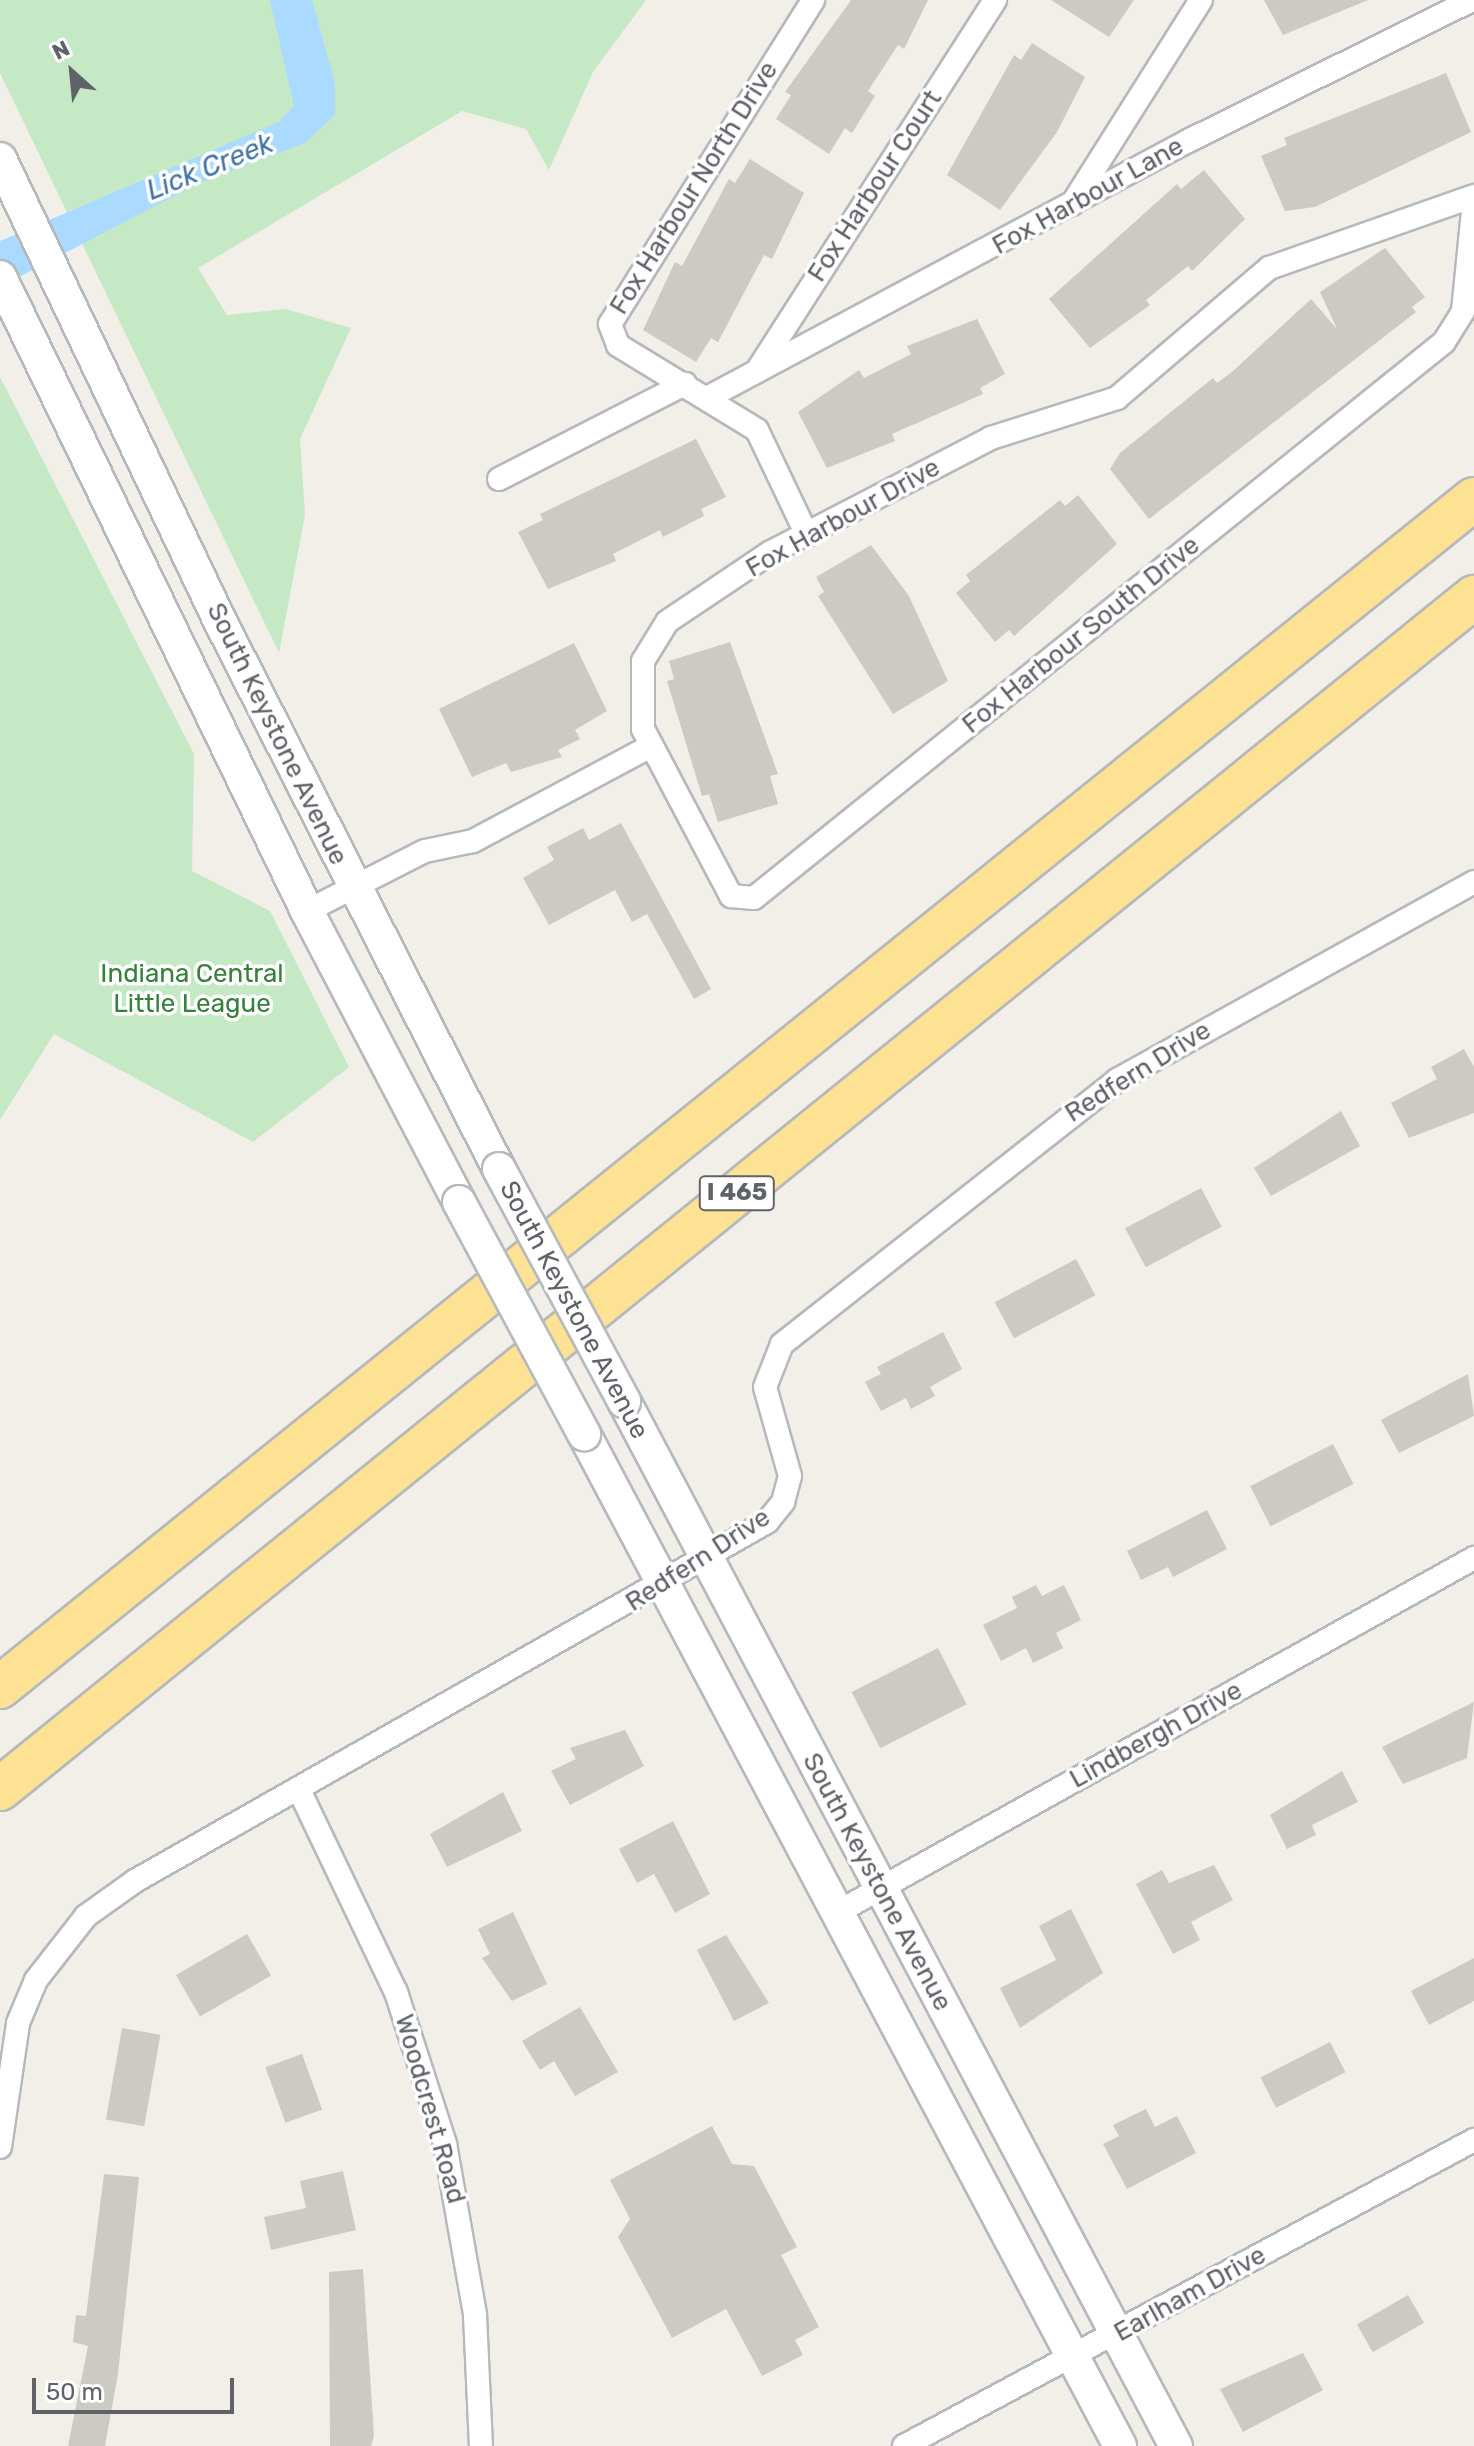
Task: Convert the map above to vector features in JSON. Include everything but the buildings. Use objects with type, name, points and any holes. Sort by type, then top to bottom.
[{"type":"highway","name":"I 465","points":[[0,1687],[1474,499]]},
{"type":"highway","name":"I 465","points":[[0,1789],[1474,597]]},
{"type":"main road","name":"South Keystone Avenue","points":[[0,159],[353,888],[705,1561],[1176,2446]]},
{"type":"main road","name":"South Keystone Avenue","points":[[0,277],[307,911],[1120,2446]]},
{"type":"street","name":"Fox Harbour North Drive","points":[[807,535],[764,438],[707,398],[618,345],[613,314],[813,0]]},
{"type":"street","name":"Fox Harbour Court","points":[[756,372],[995,0]]},
{"type":"street","points":[[1072,205],[1201,0]]},
{"type":"street","name":"Fox Harbour Lane","points":[[707,398],[1072,205],[1472,0]]},
{"type":"street","name":"Fox Harbour Drive","points":[[649,747],[640,676],[652,639],[807,535],[991,438],[1117,398],[1269,268],[1474,198]]},
{"type":"street","name":"Fox Harbour South Drive","points":[[649,747],[727,891],[743,902],[754,898],[1448,338],[1464,306],[1474,198]]},
{"type":"street","points":[[499,479],[685,384]]},
{"type":"street","points":[[307,911],[425,851],[473,841],[649,747]]},
{"type":"street","name":"Redfern Drive","points":[[0,2147],[18,2023],[66,1938],[135,1881],[300,1792],[663,1586],[767,1522],[783,1502],[787,1457],[765,1387],[782,1344],[1117,1080],[1474,882]]},
{"type":"street","name":"Lindbergh Drive","points":[[838,1912],[1474,1558]]},
{"type":"street","name":"Woodcrest Road","points":[[300,1792],[396,1992],[445,2144],[473,2303],[481,2446]]},
{"type":"street","name":"Earlham Drive","points":[[904,2446],[1073,2358],[1474,2140]]},
{"type":"green space","points":[[0,0],[646,0],[593,72],[549,170],[526,129],[462,111],[198,268],[227,315],[286,309],[351,328],[300,439],[305,515],[279,653],[0,73]]},
{"type":"green space","name":"Indiana Central Little League","points":[[0,377],[194,754],[192,871],[270,911],[349,1067],[253,1142],[54,1034],[0,1120]]},
{"type":"water","name":"Lick Creek","points":[[270,0],[312,0],[335,83],[335,115],[305,143],[199,183],[0,287],[0,241],[279,122],[294,106]]}]
